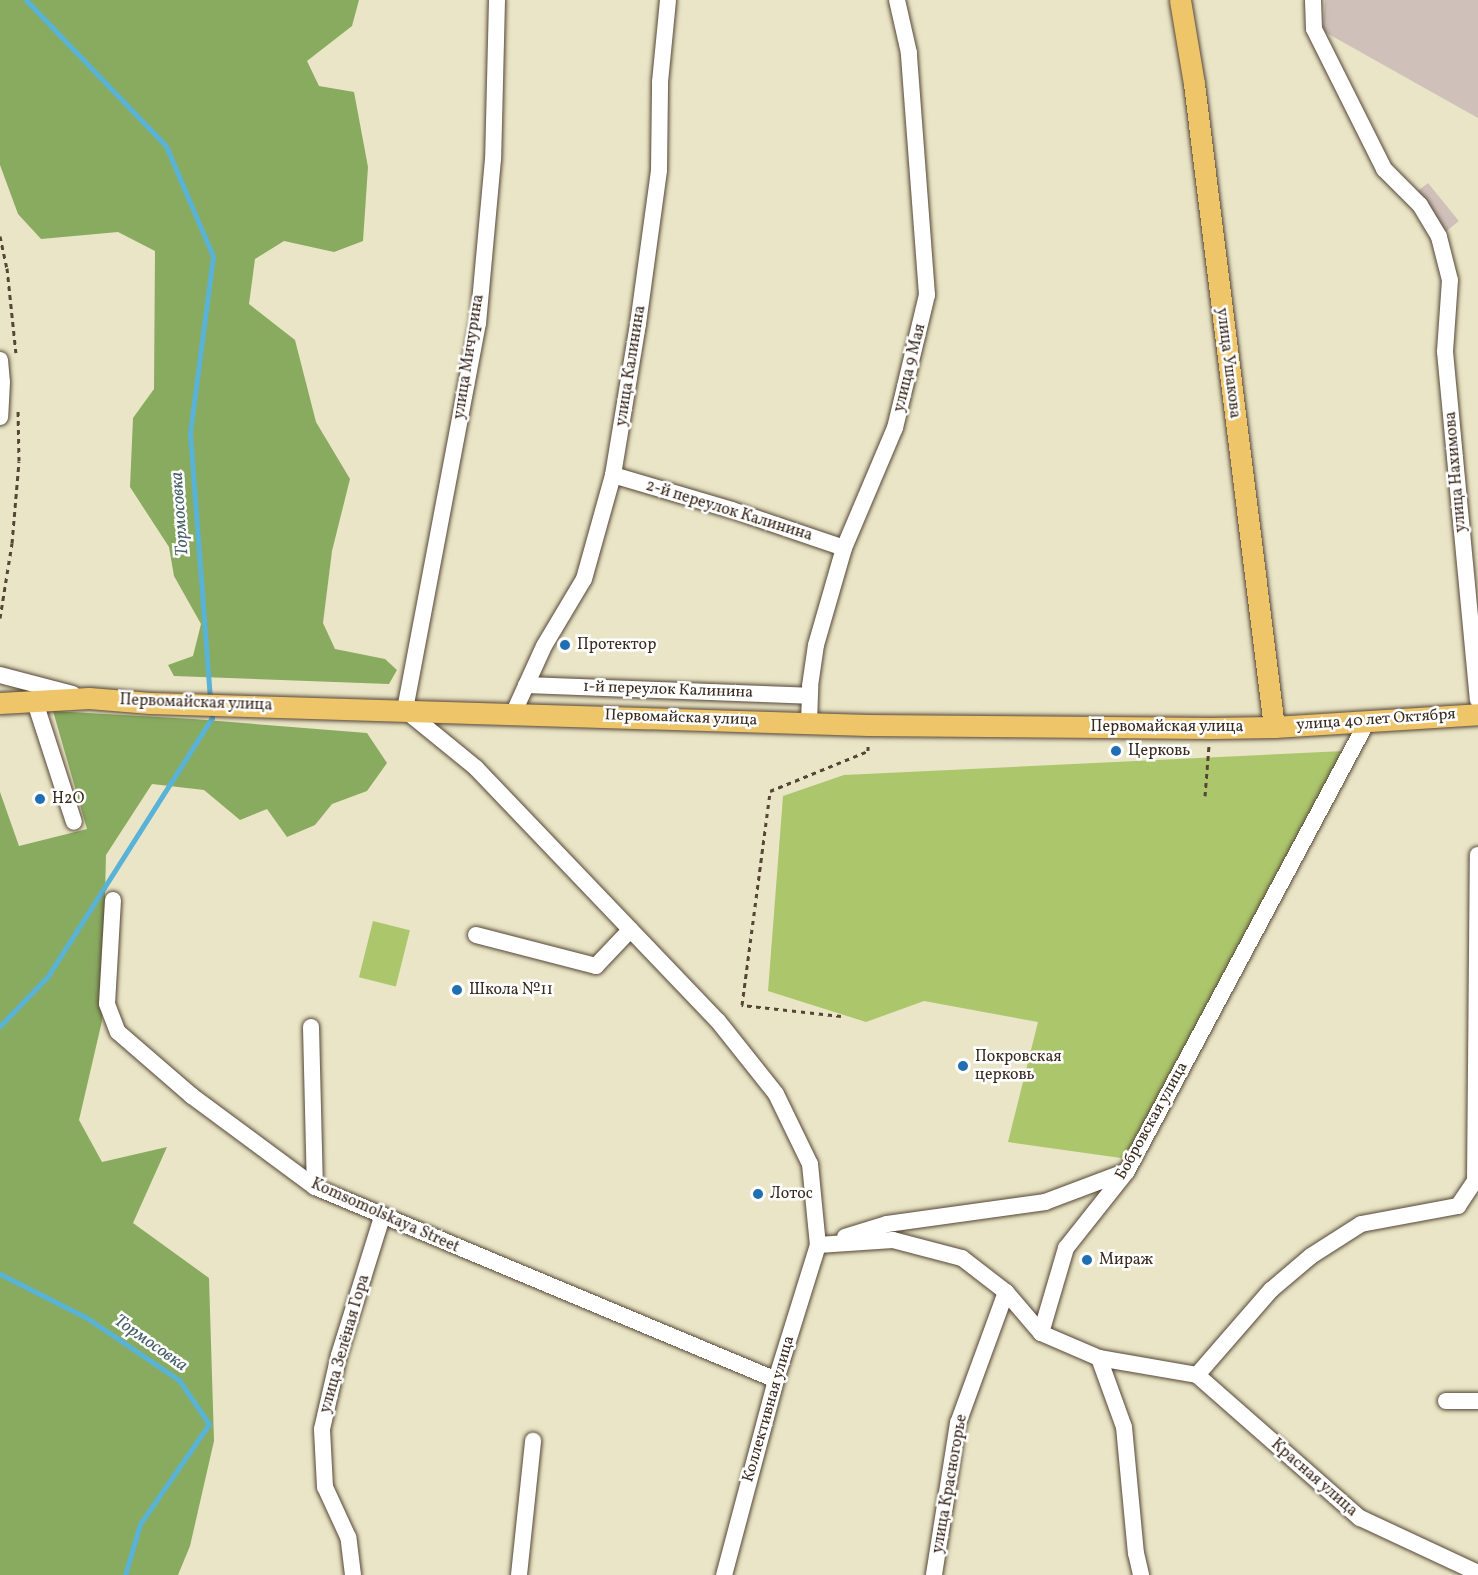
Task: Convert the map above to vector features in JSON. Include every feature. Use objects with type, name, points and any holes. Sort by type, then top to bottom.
[{"type":"main road","name":"улица Ушакова","points":[[1180,0],[1194,84],[1274,727]]},
{"type":"main road","name":"Первомайская улица","points":[[0,703],[34,699],[89,698],[150,703],[514,712],[868,725],[1274,727]]},
{"type":"main road","name":"улица 40 лет Октября","points":[[1274,727],[1478,714]]},
{"type":"street","name":"улица Мичурина","points":[[405,710],[477,323],[493,159],[497,0]]},
{"type":"street","name":"улица Калинина","points":[[514,712],[544,646],[584,579],[613,476],[638,324],[659,170],[660,82],[668,0]]},
{"type":"street","name":"улица 9 Мая","points":[[809,723],[809,696],[816,645],[844,548],[895,428],[927,296],[909,53],[897,0]]},
{"type":"street","name":"улица Нахимова","points":[[1313,0],[1314,29],[1384,169],[1420,205],[1439,237],[1450,280],[1445,352],[1478,699]]},
{"type":"street","points":[[0,360],[2,382],[0,417]]},
{"type":"street","name":"2-й переулок Калинина","points":[[613,476],[732,510],[844,548]]},
{"type":"street","name":"Первомайская улица","points":[[0,675],[89,698]]},
{"type":"street","name":"1-й переулок Калинина","points":[[526,685],[809,696]]},
{"type":"street","points":[[34,699],[74,822]]},
{"type":"street","points":[[405,710],[476,768],[718,1021],[776,1094],[810,1164],[818,1245]]},
{"type":"street","name":"Бобровская улица","points":[[1041,1333],[1066,1248],[1127,1171],[1368,720]]},
{"type":"street","points":[[818,1245],[893,1240],[962,1258],[1006,1292],[1041,1333],[1100,1358],[1197,1375],[1271,1290],[1311,1256],[1361,1224],[1458,1206],[1476,1181],[1478,855]]},
{"type":"street","name":"Komsomolskaya Street","points":[[113,900],[107,1004],[118,1032],[192,1096],[315,1187],[776,1380]]},
{"type":"street","points":[[476,935],[596,966],[630,930]]},
{"type":"street","points":[[311,1027],[315,1187]]},
{"type":"street","points":[[818,1245],[887,1224],[1045,1202],[1127,1171]]},
{"type":"street","name":"улица Зелёная Гора","points":[[353,1575],[348,1537],[325,1487],[322,1429],[339,1355],[382,1217]]},
{"type":"street","name":"Коллективная улица","points":[[724,1575],[776,1380],[818,1245]]},
{"type":"street","name":"улица Красногорье","points":[[934,1575],[958,1423],[1006,1292]]},
{"type":"street","points":[[1100,1358],[1124,1426],[1136,1553],[1142,1575]]},
{"type":"street","name":"Красная улица","points":[[1197,1375],[1360,1518],[1478,1574]]},
{"type":"street","points":[[1446,1401],[1478,1401]]},
{"type":"street","points":[[519,1575],[533,1441]]},
{"type":"path","points":[[841,1016],[742,1005],[770,791],[868,751],[868,725]]},
{"type":"path","points":[[1204,796],[1210,728]]},
{"type":"shaded area","points":[[1325,0],[1478,0],[1478,118],[1323,31]]},
{"type":"shaded area","points":[[1428,183],[1459,221],[1446,231],[1416,193]]},
{"type":"green space","points":[[0,0],[359,0],[352,26],[307,61],[319,86],[354,92],[368,167],[363,241],[334,252],[284,241],[255,259],[249,304],[295,340],[316,422],[350,479],[332,551],[323,623],[335,649],[385,659],[397,670],[389,684],[174,676],[168,665],[193,656],[201,624],[174,576],[169,547],[130,487],[133,418],[154,389],[155,251],[118,232],[41,239],[18,214],[0,165]]},
{"type":"green space","points":[[53,711],[193,719],[367,733],[387,763],[367,791],[332,804],[315,825],[287,837],[267,809],[240,820],[204,790],[152,784],[106,855],[102,1021],[79,1120],[102,1162],[167,1147],[133,1223],[209,1278],[214,1441],[190,1546],[178,1575],[0,1575],[0,792],[19,846],[87,829]]},
{"type":"green space","points":[[1344,751],[1128,1159],[1008,1142],[1038,1022],[924,1001],[866,1022],[768,991],[783,796],[844,775]]},
{"type":"green space","points":[[373,921],[410,930],[396,986],[359,977]]},
{"type":"waterway","name":"Тормосовка","points":[[26,0],[166,146],[213,256],[190,433],[210,701]]},
{"type":"waterway","name":"Тормосовка","points":[[0,1026],[48,976],[212,718],[211,710]]},
{"type":"waterway","name":"Тормосовка","points":[[0,1274],[87,1318],[179,1380],[209,1424],[140,1524],[125,1575]]},
{"type":"place","name":"Протектор","points":[[565,645]]},
{"type":"place","name":"Церковь","points":[[1116,751]]},
{"type":"place","name":"H2O","points":[[40,799]]},
{"type":"place","name":"Школа №11","points":[[457,990]]},
{"type":"place","name":"Покровская церковь","points":[[963,1066]]},
{"type":"place","name":"Лотос","points":[[758,1194]]},
{"type":"place","name":"Мираж","points":[[1087,1260]]}]
